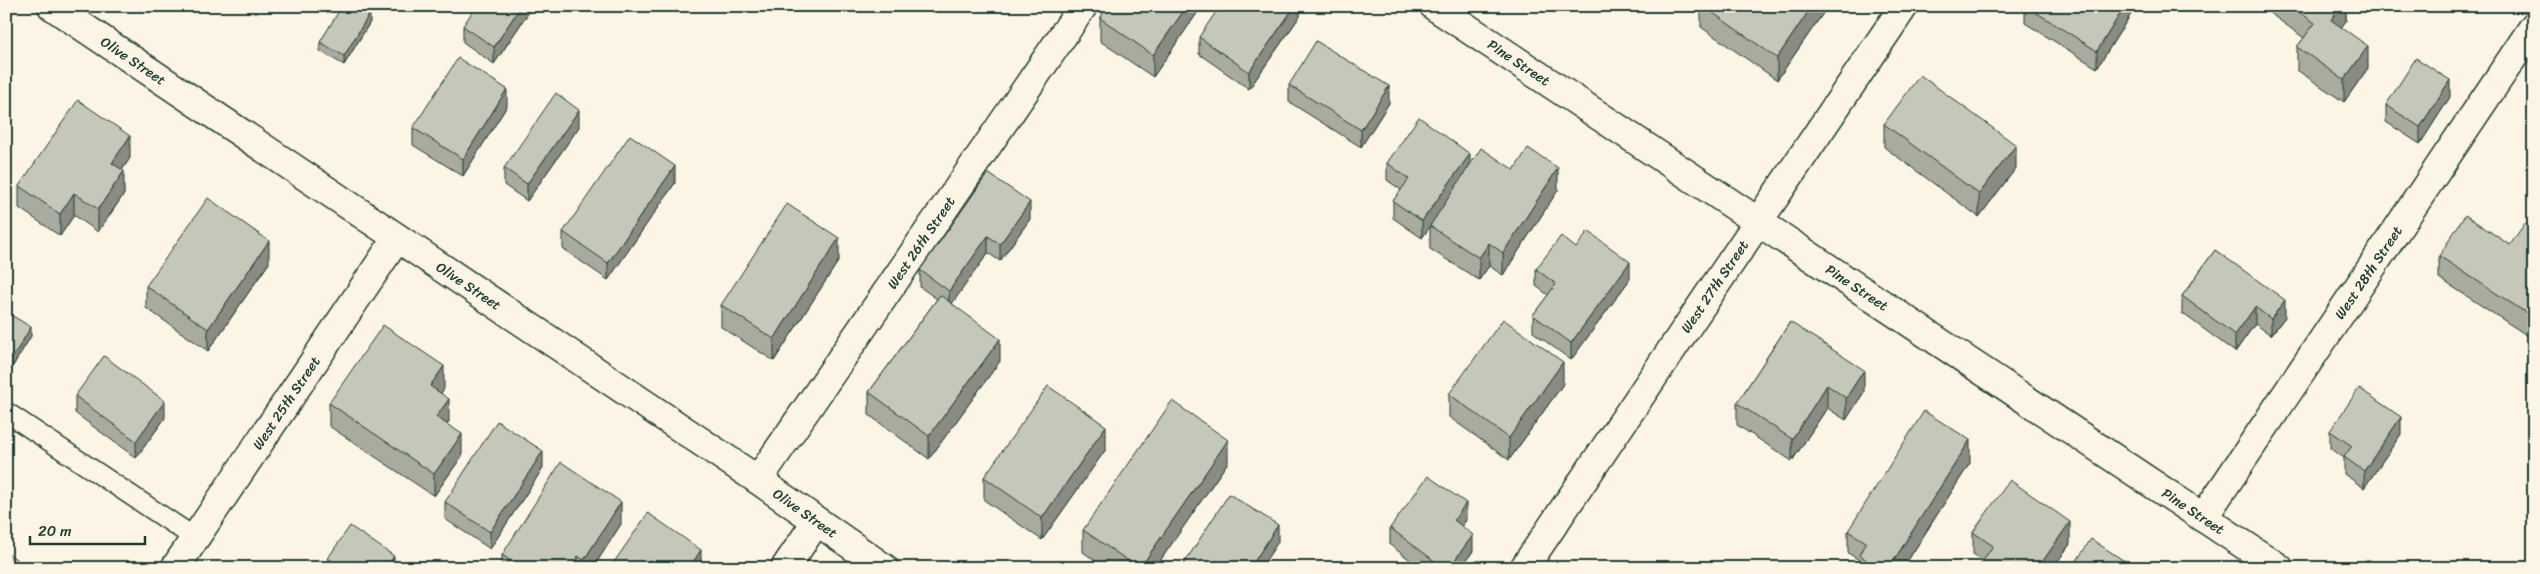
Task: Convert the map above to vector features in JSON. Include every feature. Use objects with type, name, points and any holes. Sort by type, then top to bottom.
[{"type":"street","name":"West 26th Street","points":[[758,480],[1083,6]]},
{"type":"street","name":"Pine Street","points":[[1434,6],[2279,568]]},
{"type":"street","name":"West 27th Street","points":[[1524,568],[1904,6]]},
{"type":"street","name":"Olive Street","points":[[56,7],[758,480],[884,568]]},
{"type":"street","name":"West 28th Street","points":[[2204,518],[2534,26]]},
{"type":"street","name":"West 25th Street","points":[[175,568],[397,238]]},
{"type":"street","points":[[785,568],[816,522]]},
{"type":"lane","points":[[6,412],[195,538]]},
{"type":"building","points":[[342,6],[360,6],[370,13],[344,56],[320,42]]},
{"type":"building","points":[[476,6],[521,6],[494,47],[463,26]]},
{"type":"building","points":[[1108,6],[1187,6],[1153,55],[1100,18]]},
{"type":"building","points":[[1220,6],[1295,6],[1249,72],[1199,37]]},
{"type":"building","points":[[1703,6],[1812,6],[1777,58]]},
{"type":"building","points":[[2026,6],[2125,6],[2097,51]]},
{"type":"building","points":[[2291,6],[2340,6],[2331,20],[2368,46],[2344,80],[2297,47],[2315,23]]},
{"type":"building","points":[[1316,41],[1389,86],[1361,130],[1289,85]]},
{"type":"building","points":[[458,58],[507,89],[463,159],[413,128]]},
{"type":"building","points":[[2416,58],[2450,80],[2420,127],[2386,105]]},
{"type":"building","points":[[1920,75],[2016,145],[1979,194],[1884,124]]},
{"type":"building","points":[[556,93],[579,110],[527,184],[504,168]]},
{"type":"building","points":[[78,100],[130,136],[112,163],[124,171],[98,209],[74,193],[60,214],[19,186]]},
{"type":"building","points":[[1419,117],[1470,154],[1422,221],[1393,201],[1409,179],[1387,163]]},
{"type":"building","points":[[630,135],[675,166],[608,263],[563,232]]},
{"type":"building","points":[[1481,148],[1514,170],[1528,148],[1558,168],[1503,253],[1489,243],[1479,258],[1430,226]]},
{"type":"building","points":[[988,173],[1030,202],[1000,244],[988,236],[949,291],[920,270]]},
{"type":"building","points":[[208,198],[269,241],[208,329],[146,286]]},
{"type":"building","points":[[787,204],[839,238],[774,339],[721,305]]},
{"type":"building","points":[[2465,215],[2510,245],[2525,223],[2534,229],[2534,318],[2439,256]]},
{"type":"building","points":[[1588,231],[1630,262],[1571,343],[1533,315],[1556,284],[1536,269],[1561,236],[1576,248]]},
{"type":"building","points":[[2215,250],[2285,300],[2271,319],[2255,307],[2235,335],[2182,296]]},
{"type":"building","points":[[940,295],[1000,339],[929,436],[869,392]]},
{"type":"building","points":[[6,312],[31,327],[11,360],[6,357]]},
{"type":"building","points":[[1503,319],[1563,362],[1509,438],[1449,394]]},
{"type":"building","points":[[1790,322],[1864,370],[1846,398],[1827,385],[1792,439],[1737,403]]},
{"type":"building","points":[[383,325],[444,366],[430,386],[449,399],[436,417],[462,434],[434,474],[329,403]]},
{"type":"building","points":[[104,356],[165,401],[136,441],[75,396]]},
{"type":"building","points":[[1048,386],[1106,426],[1042,518],[984,477]]},
{"type":"building","points":[[2359,388],[2401,417],[2364,471],[2344,457],[2352,446],[2330,431]]},
{"type":"building","points":[[1172,401],[1228,440],[1139,568],[1083,530]]},
{"type":"building","points":[[1924,411],[1970,440],[1889,568],[1879,568],[1859,555],[1866,542],[1848,531]]},
{"type":"building","points":[[497,421],[543,451],[490,532],[445,502]]},
{"type":"building","points":[[561,462],[621,502],[584,560],[578,556],[571,568],[522,568],[502,555]]},
{"type":"building","points":[[1428,476],[1466,503],[1454,520],[1473,535],[1449,568],[1444,568],[1390,528]]},
{"type":"building","points":[[2010,480],[2070,522],[2038,568],[1978,568],[1993,546],[1973,532]]},
{"type":"building","points":[[1229,494],[1278,525],[1250,568],[1181,568]]},
{"type":"building","points":[[648,513],[701,550],[689,568],[610,568]]},
{"type":"building","points":[[350,526],[394,556],[386,568],[342,568],[328,558]]},
{"type":"building","points":[[2091,539],[2135,568],[2072,568]]},
{"type":"building","points":[[6,552],[29,568],[6,568]]}]
